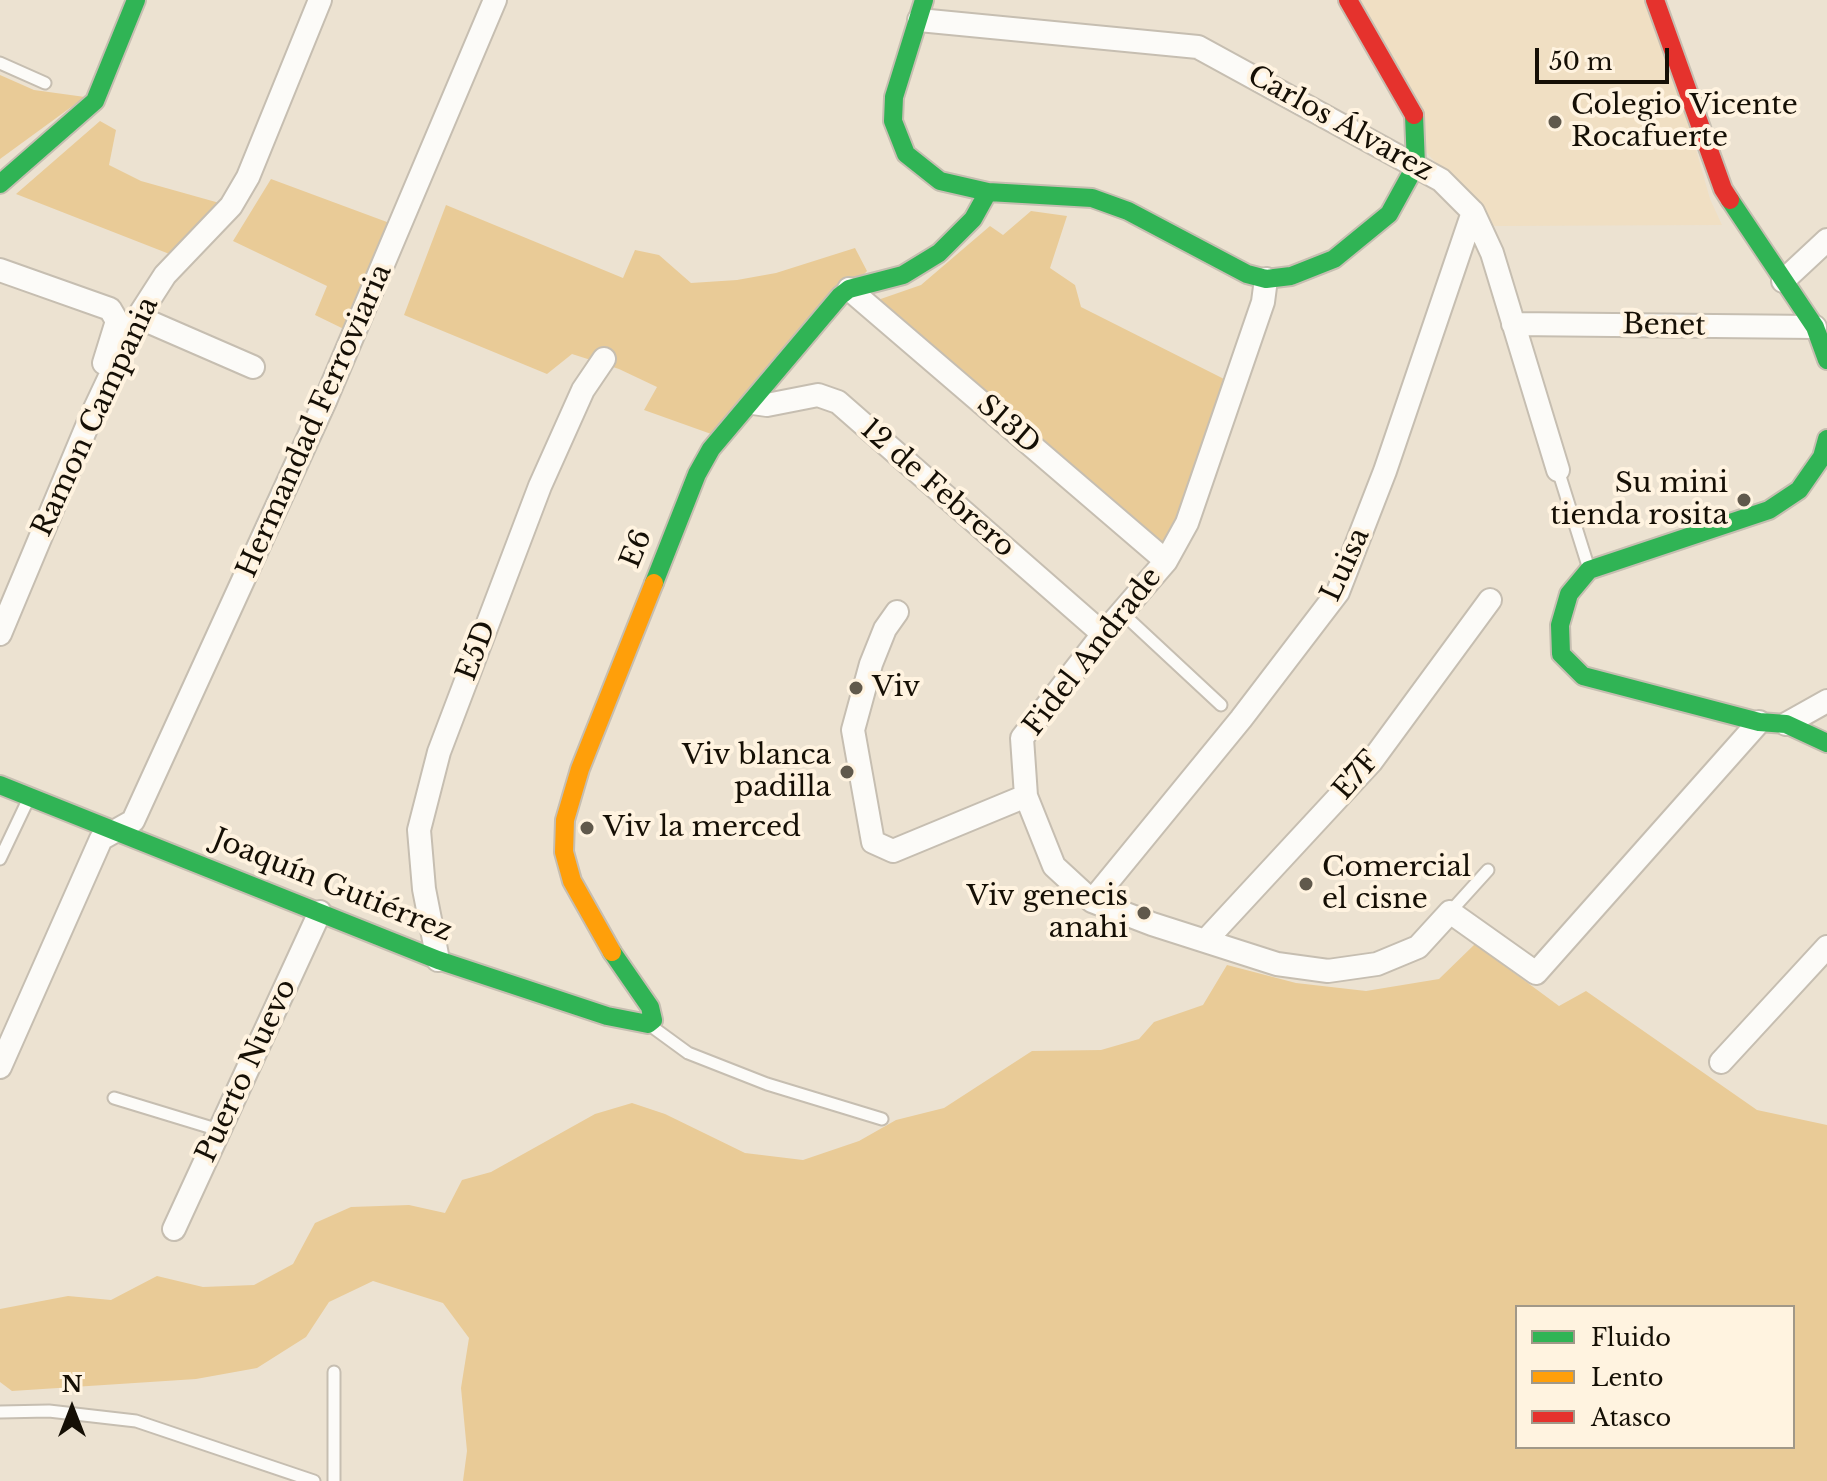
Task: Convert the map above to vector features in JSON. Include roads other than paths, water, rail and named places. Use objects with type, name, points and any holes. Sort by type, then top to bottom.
[{"type":"street","points":[[0,184],[95,101],[136,0]]},
{"type":"street","name":"Ramon Campania","points":[[0,634],[138,317],[165,275],[231,206],[248,177],[320,0]]},
{"type":"street","name":"Hermandad Ferroviaria","points":[[117,831],[133,821],[326,399],[495,0]]},
{"type":"street","points":[[922,10],[894,97],[893,121],[906,154],[940,181],[988,192],[1092,198],[1128,211],[1247,274],[1266,279],[1291,276],[1334,259],[1362,239],[1389,214],[1416,165],[1419,147],[1413,111],[1348,0]]},
{"type":"street","points":[[1655,0],[1723,189],[1815,327],[1827,360]]},
{"type":"street","name":"Carlos Álvarez","points":[[922,10],[1198,47],[1441,180],[1473,212],[1492,253],[1558,470]]},
{"type":"street","points":[[849,289],[903,275],[939,253],[973,219],[988,192]]},
{"type":"street","name":"Luisa","points":[[1092,901],[1241,719],[1338,592],[1385,471],[1473,212]]},
{"type":"street","points":[[1783,281],[1827,240]]},
{"type":"street","points":[[0,270],[110,309],[116,314],[102,369],[105,388]]},
{"type":"street","name":"Fidel Andrade","points":[[1266,279],[1263,302],[1204,480],[1166,561],[1121,612],[1025,733],[1021,743],[1026,796],[1054,866],[1092,901],[1152,924],[1207,939],[1277,964],[1328,971],[1377,964],[1418,947],[1450,912]]},
{"type":"street","name":"E6","points":[[648,1024],[653,1020],[650,1007],[600,934],[572,881],[564,852],[565,820],[580,769],[697,474],[711,449],[849,289]]},
{"type":"street","name":"S13D","points":[[849,289],[1166,561]]},
{"type":"street","points":[[138,317],[253,367]]},
{"type":"street","name":"Benet","points":[[1513,324],[1815,327]]},
{"type":"street","name":"E5D","points":[[438,960],[424,889],[419,830],[439,752],[540,486],[583,390],[604,359]]},
{"type":"street","name":"12 de Febrero","points":[[753,403],[767,405],[818,395],[838,402],[1103,634]]},
{"type":"street","points":[[1827,439],[1822,457],[1799,490],[1769,510],[1589,570],[1569,594],[1560,625],[1561,654],[1583,676],[1759,722],[1786,724],[1827,743]]},
{"type":"street","name":"E7F","points":[[1207,939],[1371,762],[1490,600]]},
{"type":"street","points":[[897,612],[885,629],[871,664],[853,730],[873,842],[893,851],[1026,796]]},
{"type":"street","points":[[1786,724],[1827,701]]},
{"type":"street","points":[[1450,912],[1532,972],[1540,971],[1759,722]]},
{"type":"street","name":"Joaquín Gutiérrez","points":[[0,785],[438,960],[607,1016],[648,1024]]},
{"type":"street","points":[[0,1067],[101,839],[117,831]]},
{"type":"street","name":"Puerto Nuevo","points":[[174,1229],[320,912]]},
{"type":"street","points":[[1721,1062],[1827,947]]},
{"type":"lane","points":[[0,63],[45,83]]},
{"type":"lane","name":"Carlos Álvarez","points":[[1558,470],[1589,570]]},
{"type":"lane","points":[[1121,612],[1221,705]]},
{"type":"lane","points":[[0,859],[29,796]]},
{"type":"lane","points":[[1450,912],[1488,870]]},
{"type":"lane","points":[[648,1024],[688,1053],[767,1084],[882,1119]]},
{"type":"lane","points":[[114,1098],[219,1130]]},
{"type":"lane","points":[[334,1372],[334,1481]]},
{"type":"lane","points":[[0,1412],[49,1411],[136,1421],[314,1481]]},
{"type":"place","name":"Colegio Vicente Rocafuerte","points":[[1555,122]]},
{"type":"place","name":"Su mini tienda rosita","points":[[1744,500]]},
{"type":"place","name":"Viv","points":[[856,688]]},
{"type":"place","name":"Viv blanca padilla","points":[[847,772]]},
{"type":"place","name":"Viv la merced","points":[[587,828]]},
{"type":"place","name":"Comercial el cisne","points":[[1306,884]]},
{"type":"place","name":"Viv genecis anahi","points":[[1144,913]]}]
